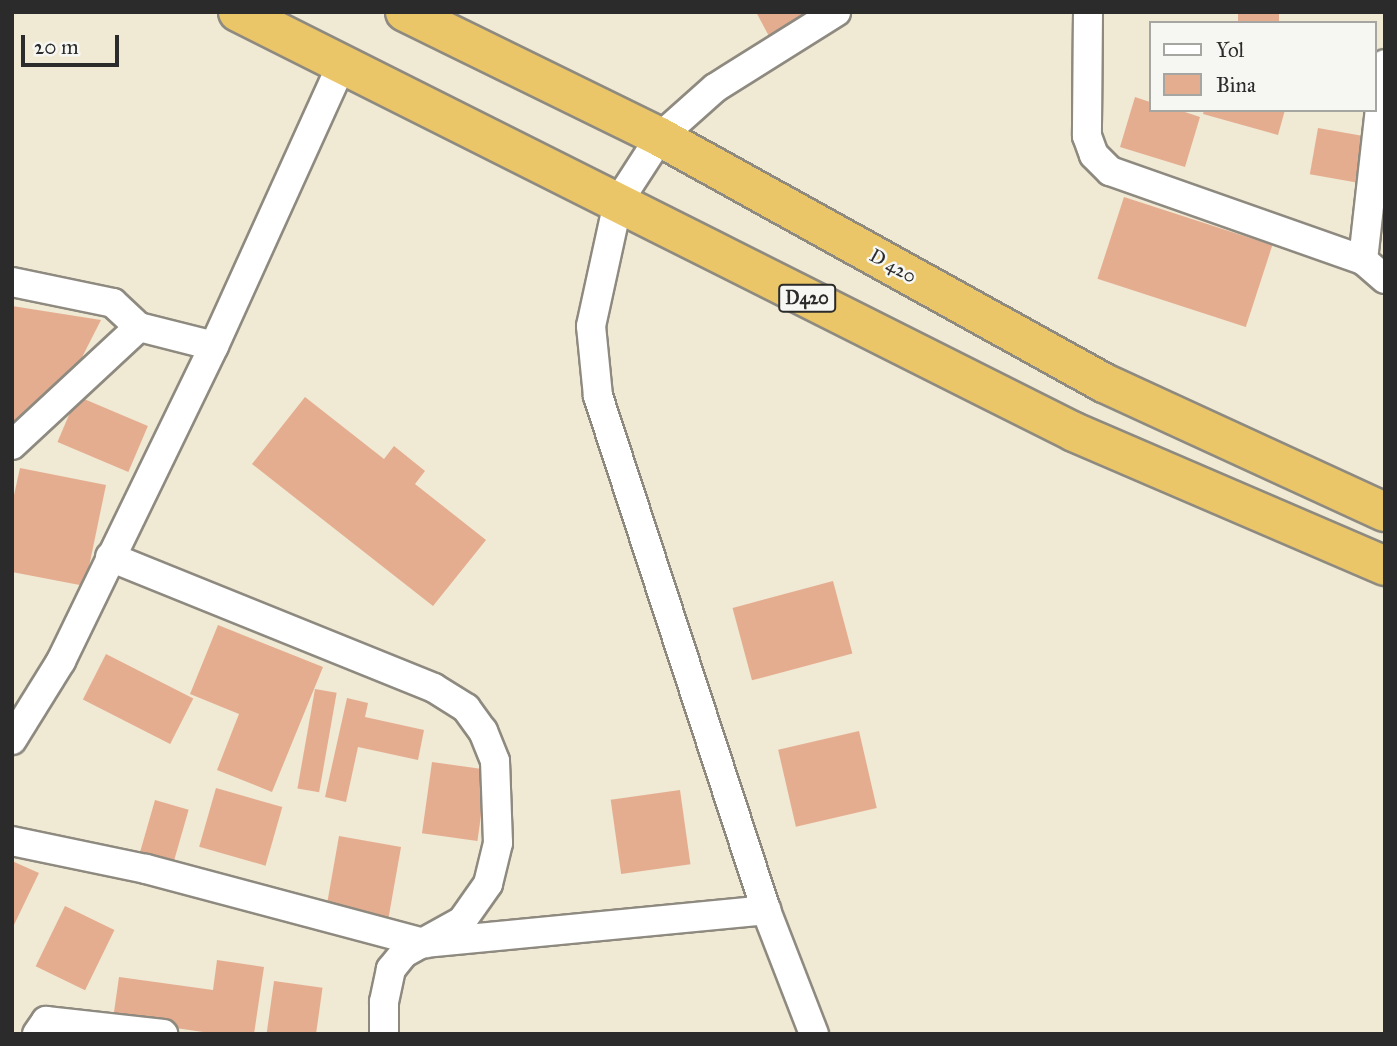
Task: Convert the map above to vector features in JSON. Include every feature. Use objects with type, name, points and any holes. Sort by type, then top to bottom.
[{"type":"highway","name":"D420","points":[[238,12],[1074,432],[1385,566]]},
{"type":"highway","name":"D 420","points":[[405,12],[660,137],[1104,383],[1385,512]]},
{"type":"street","points":[[814,1034],[766,910],[598,396],[591,326],[603,255],[618,202],[660,137],[715,88],[836,12]]},
{"type":"street","points":[[1088,12],[1087,136],[1094,155],[1110,171],[1363,260],[1385,279]]},
{"type":"street","points":[[12,740],[61,661],[214,346],[342,64]]},
{"type":"street","points":[[1363,260],[1379,172],[1385,64]]},
{"type":"street","points":[[12,282],[113,303],[139,327],[214,346]]},
{"type":"street","points":[[12,445],[139,327]]},
{"type":"street","points":[[110,556],[434,688],[466,708],[483,731],[495,761],[498,843],[488,884],[462,921],[404,953],[391,969],[384,1002],[384,1034]]},
{"type":"street","points":[[12,841],[146,869],[425,943],[766,910]]},
{"type":"street","points":[[37,1034],[46,1021],[163,1034]]},
{"type":"building","points":[[756,12],[808,12],[810,16],[770,38]]},
{"type":"building","points":[[1238,12],[1279,12],[1279,21],[1238,21]]},
{"type":"building","points":[[1135,97],[1148,101],[1148,112],[1185,112],[1200,117],[1185,167],[1120,147]]},
{"type":"building","points":[[1204,112],[1284,112],[1278,135]]},
{"type":"building","points":[[1318,128],[1363,136],[1355,182],[1310,174]]},
{"type":"building","points":[[1124,197],[1272,245],[1246,327],[1097,279]]},
{"type":"building","points":[[12,306],[101,320],[72,377],[12,437]]},
{"type":"building","points":[[77,396],[148,426],[128,472],[57,442]]},
{"type":"building","points":[[305,397],[384,459],[394,446],[425,471],[415,484],[486,540],[433,606],[252,464]]},
{"type":"building","points":[[20,468],[106,485],[85,586],[12,572],[12,504]]},
{"type":"building","points":[[833,581],[852,653],[752,680],[733,608]]},
{"type":"building","points":[[218,625],[323,667],[272,792],[217,770],[239,714],[190,694]]},
{"type":"building","points":[[106,654],[193,698],[170,744],[83,699]]},
{"type":"building","points":[[315,689],[337,693],[319,792],[297,788]]},
{"type":"building","points":[[347,698],[368,703],[365,717],[424,730],[418,760],[358,747],[346,802],[325,797]]},
{"type":"building","points":[[859,731],[877,808],[796,827],[778,750]]},
{"type":"building","points":[[432,762],[487,770],[477,841],[422,833]]},
{"type":"building","points":[[216,788],[282,807],[266,866],[199,847]]},
{"type":"building","points":[[680,790],[690,864],[621,874],[611,800]]},
{"type":"building","points":[[155,800],[189,810],[173,865],[139,856]]},
{"type":"building","points":[[339,836],[401,847],[388,919],[326,908]]},
{"type":"building","points":[[12,861],[39,873],[12,929]]},
{"type":"building","points":[[65,906],[114,930],[85,990],[36,966]]},
{"type":"building","points":[[217,960],[264,967],[254,1034],[217,1034],[113,1019],[119,977],[213,990]]},
{"type":"building","points":[[274,981],[323,988],[316,1034],[267,1033]]}]
